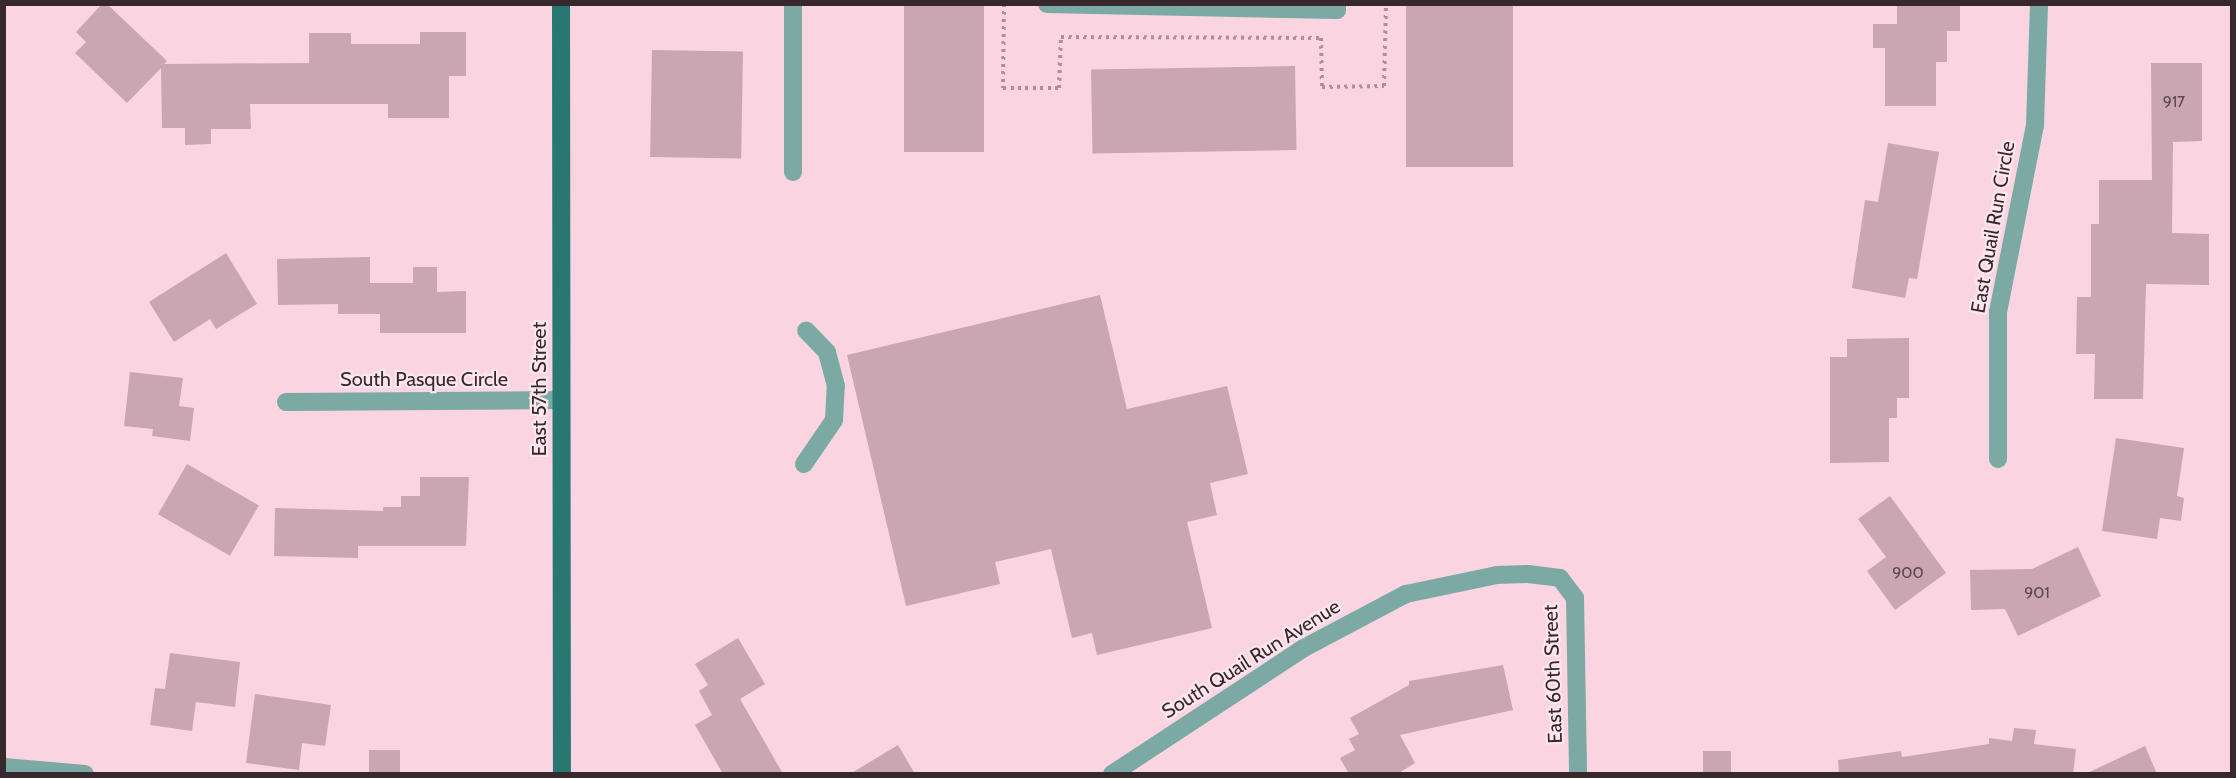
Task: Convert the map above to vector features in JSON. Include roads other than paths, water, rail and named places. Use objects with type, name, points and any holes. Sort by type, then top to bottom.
[{"type":"main road","name":"East 57th Street","points":[[561,4],[562,774]]},
{"type":"street","points":[[793,4],[793,172]]},
{"type":"street","points":[[1047,4],[1337,10],[1337,4]]},
{"type":"street","name":"East Quail Run Circle","points":[[1998,459],[1998,312],[2035,125],[2039,4]]},
{"type":"street","points":[[804,464],[834,420],[836,386],[827,352],[806,330]]},
{"type":"street","name":"South Pasque Circle","points":[[286,402],[561,400]]},
{"type":"street","name":"South Quail Run Avenue","points":[[1112,774],[1302,649],[1406,594],[1497,575],[1560,578]]},
{"type":"street","name":"East 60th Street","points":[[1560,578],[1575,598],[1578,774]]},
{"type":"street","points":[[4,767],[85,774]]}]
